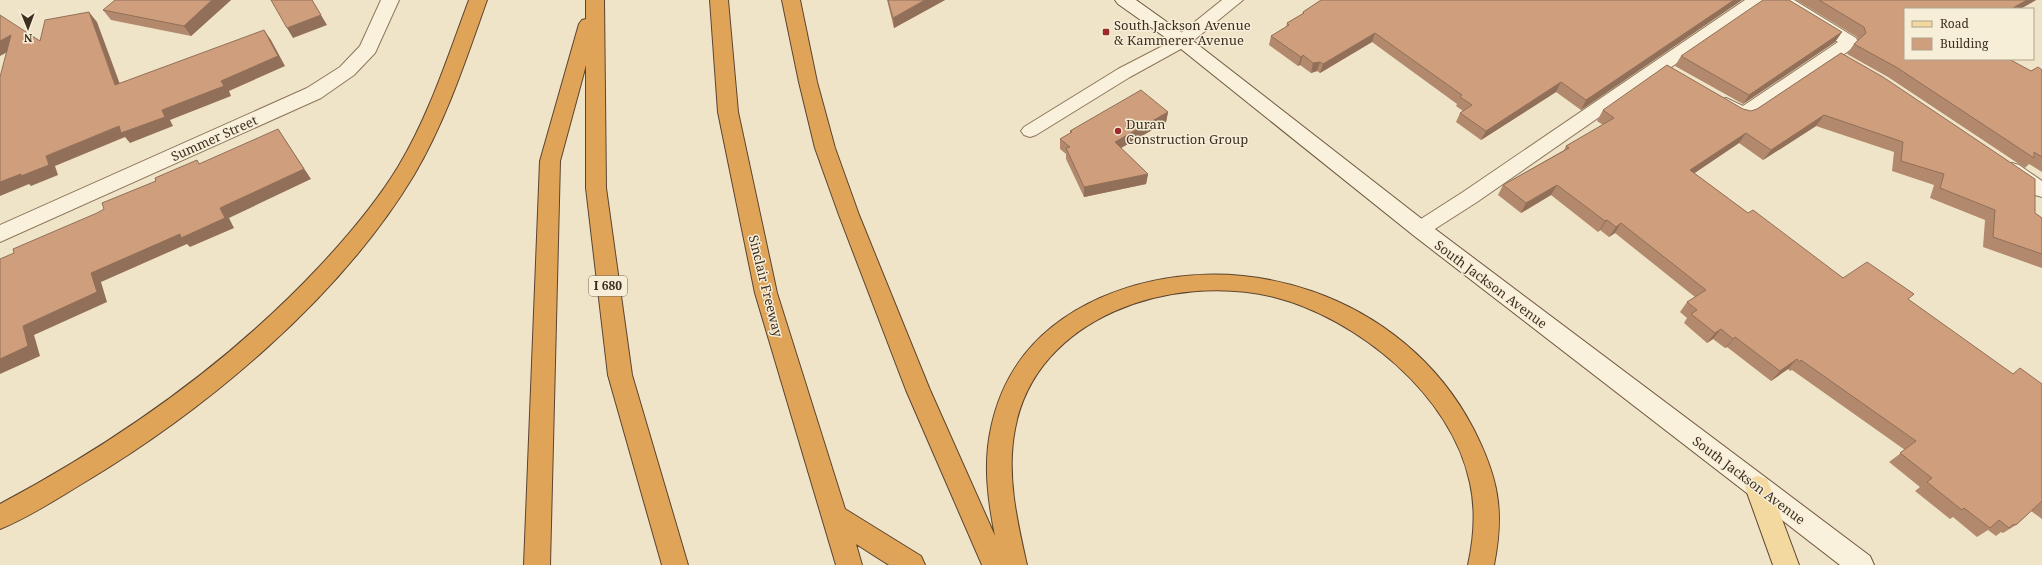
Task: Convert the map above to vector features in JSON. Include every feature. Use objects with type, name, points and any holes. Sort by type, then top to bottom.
[{"type":"highway","points":[[0,517],[88,467],[148,427],[199,390],[250,348],[292,310],[329,271],[387,201],[407,168],[433,117],[478,0]]},
{"type":"highway","points":[[537,565],[550,160],[595,0]]},
{"type":"highway","name":"I 680","points":[[595,0],[596,188],[620,375],[675,565]]},
{"type":"highway","name":"Sinclair Freeway","points":[[719,0],[728,112],[766,292],[849,565]]},
{"type":"highway","points":[[791,0],[808,82],[825,148],[849,215],[918,390],[992,560],[997,565]]},
{"type":"highway","points":[[1014,565],[1007,533],[1000,486],[1000,451],[1006,413],[1019,381],[1038,355],[1064,329],[1098,307],[1134,294],[1179,284],[1214,282],[1255,285],[1299,296],[1344,314],[1381,339],[1412,365],[1441,396],[1464,433],[1480,471],[1486,508],[1485,549],[1481,565]]},
{"type":"highway","points":[[833,516],[912,565]]},
{"type":"main road","name":"Summer Street","points":[[0,234],[314,93],[346,71],[368,49],[390,0]]},
{"type":"main road","name":"South Jackson Avenue","points":[[1124,0],[1182,41],[1420,229],[1861,565]]},
{"type":"main road","points":[[1182,41],[1219,10],[1234,0]]},
{"type":"main road","points":[[1758,487],[1786,565]]},
{"type":"lane","points":[[1420,229],[1667,70],[1756,0]]},
{"type":"lane","points":[[1715,98],[1743,114],[1850,42],[1782,0]]},
{"type":"lane","points":[[1030,132],[1124,73],[1182,41]]},
{"type":"lane","points":[[1832,54],[1851,65]]},
{"type":"lane","points":[[1997,160],[2042,190]]},
{"type":"building","points":[[115,0],[212,0],[184,26],[103,10]]},
{"type":"building","points":[[271,0],[312,0],[321,15],[287,28]]},
{"type":"building","points":[[888,0],[925,0],[893,18]]},
{"type":"building","points":[[1321,0],[1734,0],[1586,100],[1561,82],[1486,131],[1460,113],[1472,105],[1460,97],[1462,95],[1375,33],[1323,64],[1320,62],[1313,63],[1303,55],[1301,57],[1271,36],[1289,25],[1287,23],[1304,13],[1303,12]]},
{"type":"building","points":[[1763,0],[1789,0],[1842,32],[1749,95],[1681,56]]},
{"type":"building","points":[[1819,0],[2027,0],[2013,8],[1904,8],[1904,60],[2011,60],[2031,71],[2038,67],[2042,70],[2042,157],[2034,152],[2034,158],[1896,67],[1854,44],[1866,33],[1864,27]]},
{"type":"building","points":[[89,12],[115,85],[264,30],[278,56],[221,81],[224,86],[162,110],[165,117],[121,133],[119,126],[46,156],[49,165],[21,176],[21,174],[0,182],[0,77],[11,35],[0,41],[0,15],[40,41],[45,20]]},
{"type":"building","points":[[1841,53],[1883,77],[2035,179],[2035,213],[2042,218],[2042,254],[1993,237],[1995,210],[1940,188],[1944,174],[1901,161],[1903,142],[1824,115],[1771,150],[1746,133],[1690,170],[1748,213],[1753,210],[1843,278],[1867,262],[1914,294],[1908,299],[2013,374],[2020,368],[2042,384],[2042,501],[2016,525],[2014,524],[2009,528],[1999,520],[1990,528],[1964,508],[1962,510],[1927,482],[1932,478],[1900,453],[1916,441],[1801,360],[1800,362],[1797,359],[1780,371],[1735,337],[1733,339],[1721,329],[1715,333],[1691,314],[1697,310],[1687,302],[1706,290],[1621,223],[1616,227],[1607,220],[1605,221],[1557,185],[1526,203],[1503,185],[1569,148],[1566,146],[1614,118],[1603,110],[1667,65],[1743,109],[1751,111],[1757,109]]},
{"type":"building","points":[[1141,90],[1168,112],[1115,142],[1148,174],[1084,187],[1066,148],[1070,147],[1060,139],[1072,132],[1070,131]]},
{"type":"building","points":[[278,129],[304,169],[220,208],[225,218],[181,238],[180,234],[91,273],[97,292],[23,326],[28,346],[0,359],[0,259],[14,253],[13,249],[97,213],[104,209],[102,203],[156,181],[155,178],[197,160],[199,164]]},
{"type":"place","name":"South Jackson Avenue & Kammerer Avenue","points":[[1106,32]]},
{"type":"place","name":"Duran Construction Group","points":[[1118,131]]}]
